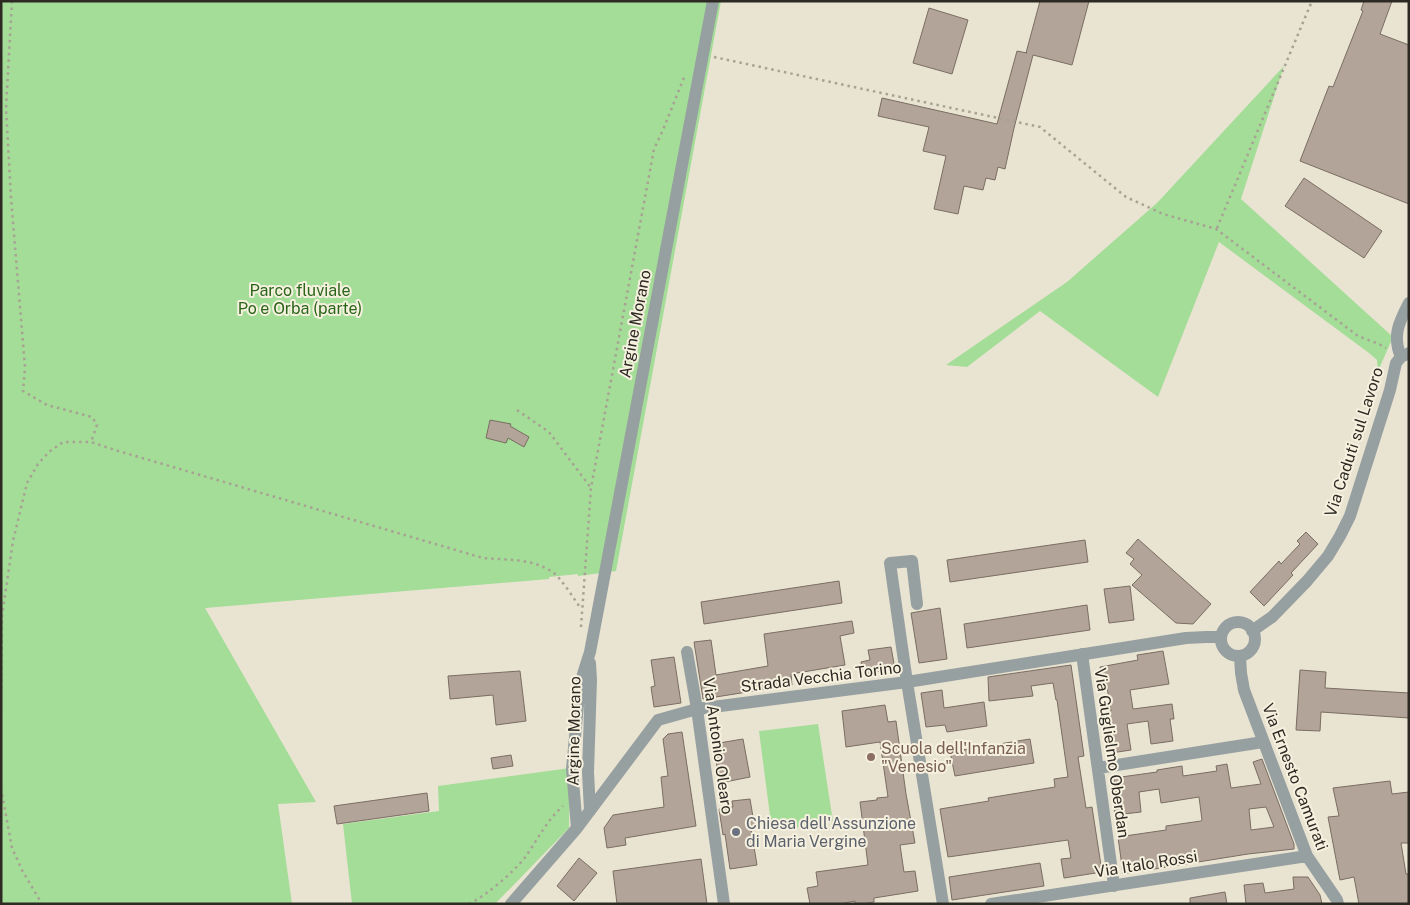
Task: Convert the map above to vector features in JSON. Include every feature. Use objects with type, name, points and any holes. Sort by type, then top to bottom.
[{"type":"street","name":"Argine Morano","points":[[577,828],[572,769],[578,705],[587,642],[713,1]]},
{"type":"street","points":[[1405,355],[1396,344],[1396,335],[1409,303]]},
{"type":"street","name":"Via Caduti sul Lavoro","points":[[1252,631],[1272,618],[1307,581],[1328,556],[1340,536],[1350,516],[1390,390],[1395,367],[1405,355]]},
{"type":"street","points":[[917,604],[912,561],[890,563],[943,904]]},
{"type":"street","points":[[1234,622],[1244,624],[1252,631],[1254,636],[1253,646],[1250,651],[1240,656],[1235,656],[1223,647],[1221,638],[1225,628],[1234,622]]},
{"type":"street","name":"Strada Vecchia Torino","points":[[511,904],[577,828],[658,720],[697,709],[907,682],[1186,638],[1221,638]]},
{"type":"street","name":"Argine Morano","points":[[587,642],[591,680],[588,772],[590,811]]},
{"type":"street","name":"Via Antonio Olearo","points":[[687,652],[697,709],[724,904]]},
{"type":"street","name":"Via Guglielmo Oberdan","points":[[1082,654],[1114,886]]},
{"type":"street","name":"Via Ernesto Camurati","points":[[1240,656],[1244,690],[1307,856],[1338,904]]},
{"type":"street","points":[[1098,768],[1263,742]]},
{"type":"street","name":"Via Italo Rossi","points":[[991,904],[1055,899],[1114,886],[1307,856]]},
{"type":"path","points":[[12,1],[6,108],[25,367],[24,391],[46,405],[92,417],[97,425],[91,442]]},
{"type":"path","points":[[1216,229],[1312,1]]},
{"type":"path","points":[[703,55],[1040,127],[1126,198],[1163,214],[1216,229],[1358,336],[1405,355]]},
{"type":"path","points":[[587,642],[582,609],[592,488],[654,149],[686,72]]},
{"type":"path","points":[[517,410],[549,432],[592,488]]},
{"type":"path","points":[[1,708],[2,616],[13,540],[28,483],[38,464],[49,452],[63,442],[91,442],[483,558],[521,560],[540,566],[556,574],[582,609]]},
{"type":"path","points":[[1,788],[12,848],[22,870],[42,904]]},
{"type":"path","points":[[469,904],[505,878],[524,859],[553,815],[573,797]]},
{"type":"green space","name":"Parco fluviale Po e Orba (parte)","points":[[1,1],[721,1],[616,571],[578,576],[578,574],[549,577],[549,579],[205,608],[316,802],[278,804],[292,904],[1,904]]},
{"type":"green space","points":[[1284,66],[1241,199],[1393,337],[1378,371],[1377,360],[1369,353],[1219,242],[1158,397],[1040,311],[967,367],[946,365],[1067,282],[1157,203]]},
{"type":"green space","points":[[818,724],[833,822],[772,831],[759,731]]},
{"type":"green space","points":[[570,768],[569,828],[495,904],[352,904],[343,824],[439,811],[438,786]]},
{"type":"building","points":[[1040,1],[1089,1],[1072,65],[1033,55],[1005,169],[998,167],[995,180],[986,178],[983,190],[964,186],[958,214],[934,209],[946,156],[923,151],[929,127],[878,116],[882,98],[997,124],[1017,51],[1026,53]]},
{"type":"building","points":[[1364,1],[1392,1],[1380,34],[1409,45],[1409,204],[1300,161],[1329,86],[1333,87],[1363,11],[1361,10]]},
{"type":"building","points":[[929,8],[968,20],[952,74],[913,63]]},
{"type":"building","points":[[1304,178],[1382,231],[1364,258],[1285,206]]},
{"type":"building","points":[[490,420],[511,424],[510,426],[529,437],[524,447],[508,438],[506,443],[486,438]]},
{"type":"building","points":[[1306,532],[1318,544],[1291,573],[1293,575],[1264,606],[1250,592],[1279,561],[1281,564],[1300,544],[1297,541]]},
{"type":"building","points":[[1138,539],[1211,604],[1193,624],[1176,623],[1132,585],[1142,575],[1130,564],[1134,559],[1126,553]]},
{"type":"building","points":[[1085,540],[1088,562],[950,582],[947,560]]},
{"type":"building","points":[[839,581],[842,603],[704,624],[701,602]]},
{"type":"building","points":[[1130,586],[1134,620],[1109,623],[1104,589]]},
{"type":"building","points":[[1087,605],[1090,630],[967,648],[964,624]]},
{"type":"building","points":[[940,608],[947,659],[919,663],[911,613]]},
{"type":"building","points":[[852,621],[854,633],[840,636],[845,665],[791,674],[792,685],[703,699],[694,642],[711,640],[716,675],[768,666],[764,634]]},
{"type":"building","points":[[891,647],[895,669],[863,674],[861,662],[870,660],[868,650]]},
{"type":"building","points":[[1163,651],[1169,684],[1130,690],[1133,709],[1172,704],[1174,719],[1170,719],[1173,741],[1151,744],[1148,721],[1127,724],[1131,750],[1111,753],[1104,713],[1111,711],[1106,681],[1102,681],[1100,667],[1138,660],[1137,655]]},
{"type":"building","points":[[674,657],[681,703],[654,707],[651,687],[655,686],[651,660]]},
{"type":"building","points":[[1071,665],[1084,756],[1078,757],[1086,808],[1092,807],[1102,872],[1064,878],[1061,859],[1071,858],[1068,840],[948,857],[940,809],[989,801],[988,798],[1055,787],[1054,779],[1068,777],[1053,683],[1031,686],[1033,696],[989,701],[988,677]]},
{"type":"building","points":[[1300,670],[1326,672],[1325,688],[1409,693],[1409,718],[1321,712],[1320,731],[1296,730]]},
{"type":"building","points":[[520,671],[526,721],[496,725],[493,695],[450,699],[448,676]]},
{"type":"building","points":[[942,690],[944,708],[984,702],[987,726],[947,732],[945,725],[926,727],[921,693]]},
{"type":"building","points":[[885,705],[888,722],[896,721],[915,843],[900,845],[904,872],[915,871],[918,891],[874,898],[874,902],[863,904],[855,904],[855,901],[840,904],[810,904],[807,888],[818,886],[816,872],[868,865],[860,802],[888,797],[880,742],[846,747],[842,711]]},
{"type":"building","points":[[682,732],[696,826],[625,838],[626,845],[607,848],[604,828],[613,815],[664,807],[661,777],[668,776],[663,739],[668,734]]},
{"type":"building","points":[[743,739],[750,777],[720,783],[713,744]]},
{"type":"building","points":[[1030,739],[1034,763],[955,776],[950,752]]},
{"type":"building","points":[[511,755],[513,766],[493,769],[491,758]]},
{"type":"building","points":[[1262,759],[1294,844],[1294,849],[1248,854],[1123,874],[1118,837],[1166,830],[1166,826],[1202,820],[1199,797],[1161,803],[1159,789],[1139,792],[1141,812],[1115,815],[1113,799],[1117,798],[1114,778],[1157,772],[1157,770],[1182,766],[1183,776],[1217,771],[1216,766],[1227,764],[1231,788],[1261,784],[1253,762]],"holes":[[[1266,807],[1274,827],[1251,830],[1249,809]]]},
{"type":"building","points":[[1390,781],[1392,794],[1409,792],[1409,843],[1401,843],[1406,874],[1409,874],[1409,904],[1359,904],[1354,877],[1340,880],[1328,817],[1339,816],[1333,788]]},
{"type":"building","points":[[427,793],[429,811],[337,824],[334,806]]},
{"type":"building","name":"Chiesa dell'Assunzione di Maria Vergine","points":[[750,799],[755,829],[751,829],[757,865],[730,869],[719,809],[733,807],[732,801]]},
{"type":"building","points":[[579,858],[597,873],[574,901],[557,886]]},
{"type":"building","points":[[701,859],[707,904],[617,904],[613,871]]},
{"type":"building","points":[[1040,863],[1044,886],[952,900],[949,877]]},
{"type":"building","points":[[1293,877],[1308,877],[1320,895],[1322,904],[1246,904],[1244,885],[1263,883],[1265,893],[1294,889]]},
{"type":"building","points":[[1225,892],[1227,904],[1190,904],[1190,898]]},
{"type":"place","name":"Scuola dell'Infanzia \"Venesio\"","points":[[871,757]]},
{"type":"place","name":"Chiesa dell'Assunzione di Maria Vergine","points":[[736,832]]}]
